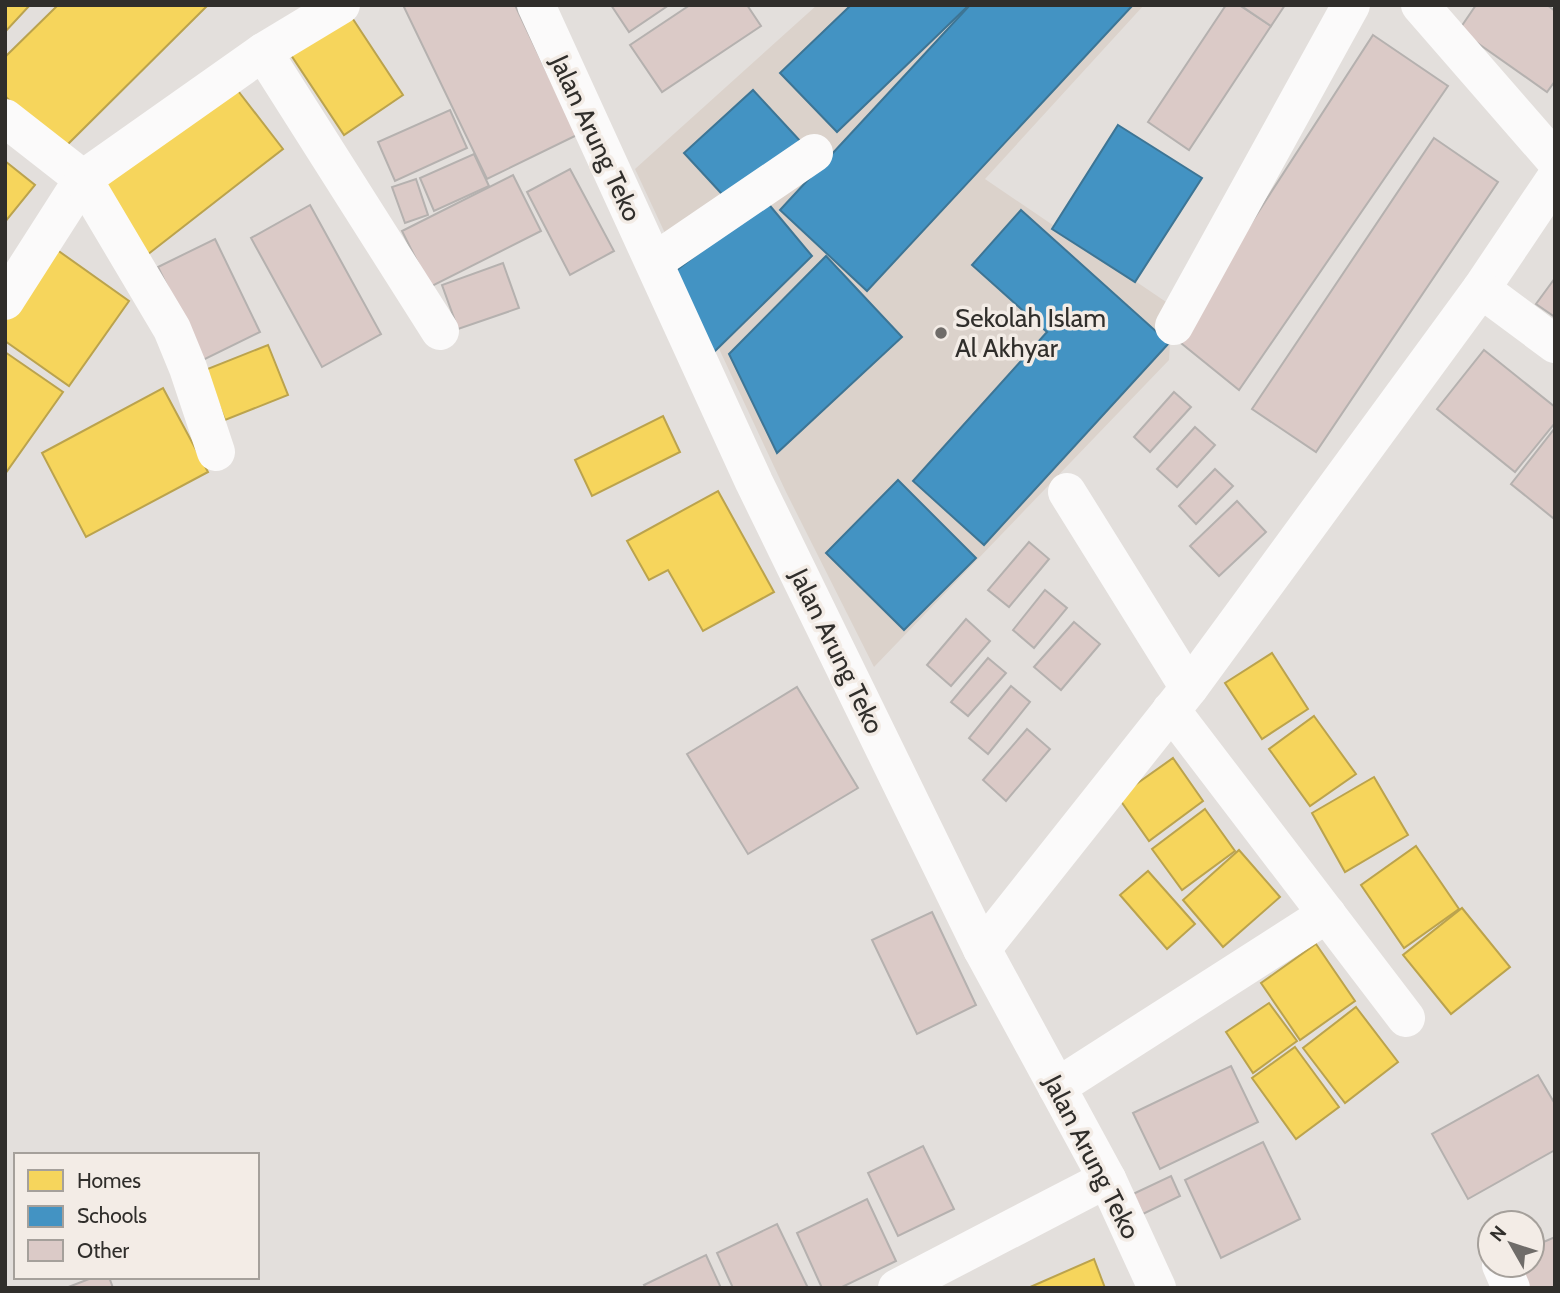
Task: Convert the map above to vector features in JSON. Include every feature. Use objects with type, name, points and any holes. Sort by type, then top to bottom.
[{"type":"street","points":[[5,301],[83,179],[263,52],[341,5]]},
{"type":"street","name":"Jalan Arung Teko","points":[[536,5],[754,482],[982,949],[1107,1179],[1157,1288]]},
{"type":"street","points":[[1174,326],[1351,5]]},
{"type":"street","points":[[1420,5],[1555,160]]},
{"type":"street","points":[[263,52],[440,331]]},
{"type":"street","points":[[5,117],[83,179],[173,330],[216,452]]},
{"type":"street","points":[[654,262],[814,153]]},
{"type":"street","points":[[982,949],[1180,699],[1481,289],[1555,179]]},
{"type":"street","points":[[1481,289],[1555,344]]},
{"type":"street","points":[[1067,492],[1180,699],[1327,914],[1406,1018]]},
{"type":"street","points":[[1057,1087],[1327,914]]},
{"type":"street","points":[[897,1288],[1107,1179]]},
{"type":"shaded area","name":"Sekolah Islam Al Akhyar","points":[[817,5],[1144,5],[985,179],[1172,306],[1169,360],[874,667],[786,492],[635,169]]},
{"type":"building: Homes","points":[[5,5],[30,5],[5,32]]},
{"type":"building: Homes","points":[[58,5],[208,5],[61,151],[5,96],[5,57]]},
{"type":"building: Homes","points":[[345,7],[403,95],[344,135],[285,46]]},
{"type":"building: Homes","points":[[232,83],[283,149],[147,255],[97,188]]},
{"type":"building: Homes","points":[[5,161],[35,185],[5,222]]},
{"type":"building: Homes","points":[[53,247],[129,301],[69,386],[5,341],[5,314]]},
{"type":"building: Homes","points":[[268,345],[288,395],[225,420],[205,370]]},
{"type":"building: Homes","points":[[5,352],[63,392],[5,474]]},
{"type":"building: Homes","points":[[163,388],[208,472],[86,537],[42,453]]},
{"type":"building: Homes","points":[[663,416],[680,452],[592,496],[575,460]]},
{"type":"building: Homes","points":[[718,491],[774,592],[703,631],[668,570],[649,580],[627,541]]},
{"type":"building: Homes","points":[[1272,653],[1308,709],[1262,739],[1225,683]]},
{"type":"building: Homes","points":[[1314,716],[1356,774],[1310,806],[1269,749]]},
{"type":"building: Homes","points":[[1173,758],[1203,801],[1149,841],[1118,797]]},
{"type":"building: Homes","points":[[1374,777],[1408,835],[1345,872],[1312,813]]},
{"type":"building: Homes","points":[[1205,809],[1235,851],[1182,890],[1152,849]]},
{"type":"building: Homes","points":[[1416,846],[1459,909],[1404,948],[1361,885]]},
{"type":"building: Homes","points":[[1239,850],[1280,897],[1223,947],[1183,900]]},
{"type":"building: Homes","points":[[1148,871],[1195,924],[1167,949],[1120,895]]},
{"type":"building: Homes","points":[[1462,908],[1510,967],[1451,1014],[1403,955]]},
{"type":"building: Homes","points":[[1316,944],[1355,1001],[1300,1040],[1261,983]]},
{"type":"building: Homes","points":[[1269,1003],[1297,1041],[1253,1073],[1226,1032]]},
{"type":"building: Homes","points":[[1356,1007],[1398,1062],[1345,1103],[1303,1048]]},
{"type":"building: Homes","points":[[1295,1047],[1339,1107],[1296,1139],[1252,1078]]},
{"type":"building: Homes","points":[[1094,1259],[1105,1288],[1028,1288]]},
{"type":"building: Schools","points":[[851,5],[969,5],[837,132],[780,73]]},
{"type":"building: Schools","points":[[970,5],[1133,5],[867,291],[780,210]]},
{"type":"building: Schools","points":[[753,90],[802,143],[733,206],[684,153]]},
{"type":"building: Schools","points":[[1118,125],[1202,178],[1135,282],[1052,229]]},
{"type":"building: Schools","points":[[766,201],[812,256],[712,354],[673,273]]},
{"type":"building: Schools","points":[[1021,210],[1169,343],[984,545],[913,481],[1047,332],[972,265]]},
{"type":"building: Schools","points":[[826,256],[902,337],[777,453],[729,354]]},
{"type":"building: Schools","points":[[898,480],[976,558],[904,630],[826,553]]},
{"type":"building: Other","points":[[403,5],[515,5],[577,135],[487,179]]},
{"type":"building: Other","points":[[611,5],[669,5],[629,32]]},
{"type":"building: Other","points":[[690,5],[747,5],[761,26],[662,92],[630,45]]},
{"type":"building: Other","points":[[1226,5],[1239,5],[1271,26],[1189,150],[1148,122]]},
{"type":"building: Other","points":[[1240,5],[1285,5],[1271,26]]},
{"type":"building: Other","points":[[1476,5],[1547,5],[1555,11],[1555,81],[1547,92],[1459,30]]},
{"type":"building: Other","points":[[1373,35],[1448,86],[1239,390],[1176,339]]},
{"type":"building: Other","points":[[450,110],[467,148],[395,181],[378,142]]},
{"type":"building: Other","points":[[1434,138],[1498,182],[1316,452],[1252,409]]},
{"type":"building: Other","points":[[474,154],[489,186],[434,211],[420,178]]},
{"type":"building: Other","points":[[570,169],[614,251],[570,275],[527,192]]},
{"type":"building: Other","points":[[513,175],[541,231],[430,287],[402,231]]},
{"type":"building: Other","points":[[416,179],[428,215],[405,223],[392,187]]},
{"type":"building: Other","points":[[310,205],[381,334],[322,367],[251,238]]},
{"type":"building: Other","points":[[215,239],[260,332],[203,360],[158,267]]},
{"type":"building: Other","points":[[503,263],[519,308],[458,329],[442,285]]},
{"type":"building: Other","points":[[1555,278],[1555,317],[1536,304]]},
{"type":"building: Other","points":[[1484,350],[1555,407],[1555,423],[1515,472],[1437,409]]},
{"type":"building: Other","points":[[1174,392],[1191,407],[1150,452],[1134,437]]},
{"type":"building: Other","points":[[1195,427],[1215,445],[1177,487],[1157,469]]},
{"type":"building: Other","points":[[1555,428],[1555,517],[1553,518],[1511,484]]},
{"type":"building: Other","points":[[1215,469],[1233,486],[1196,524],[1179,506]]},
{"type":"building: Other","points":[[1237,501],[1266,532],[1219,576],[1190,546]]},
{"type":"building: Other","points":[[1029,542],[1049,559],[1009,607],[988,590]]},
{"type":"building: Other","points":[[1045,590],[1067,608],[1034,648],[1013,630]]},
{"type":"building: Other","points":[[966,619],[990,641],[951,686],[927,665]]},
{"type":"building: Other","points":[[1074,622],[1100,644],[1061,690],[1034,667]]},
{"type":"building: Other","points":[[988,658],[1006,673],[968,716],[951,702]]},
{"type":"building: Other","points":[[1011,686],[1030,702],[988,754],[969,738]]},
{"type":"building: Other","points":[[797,687],[858,788],[748,854],[687,754]]},
{"type":"building: Other","points":[[1027,729],[1050,749],[1006,801],[983,780]]},
{"type":"building: Other","points":[[932,912],[976,1005],[917,1034],[872,940]]},
{"type":"building: Other","points":[[1231,1066],[1258,1122],[1160,1169],[1133,1113]]},
{"type":"building: Other","points":[[1538,1075],[1555,1104],[1555,1150],[1468,1199],[1432,1134]]},
{"type":"building: Other","points":[[1263,1142],[1300,1219],[1221,1258],[1185,1180]]},
{"type":"building: Other","points":[[923,1146],[954,1209],[898,1236],[868,1173]]},
{"type":"building: Other","points":[[1171,1176],[1180,1196],[1143,1214],[1133,1194]]},
{"type":"building: Other","points":[[867,1199],[896,1261],[840,1288],[822,1288],[797,1233]]},
{"type":"building: Other","points":[[777,1224],[808,1288],[733,1288],[717,1253]]},
{"type":"building: Other","points":[[1555,1237],[1555,1288],[1508,1288],[1504,1279],[1546,1279],[1546,1241]]},
{"type":"building: Other","points":[[706,1255],[721,1288],[646,1288],[644,1285]]},
{"type":"building: Other","points":[[89,1279],[110,1279],[113,1288],[66,1288]]},
{"type":"place","name":"Sekolah Islam Al Akhyar","points":[[941,333]]}]
